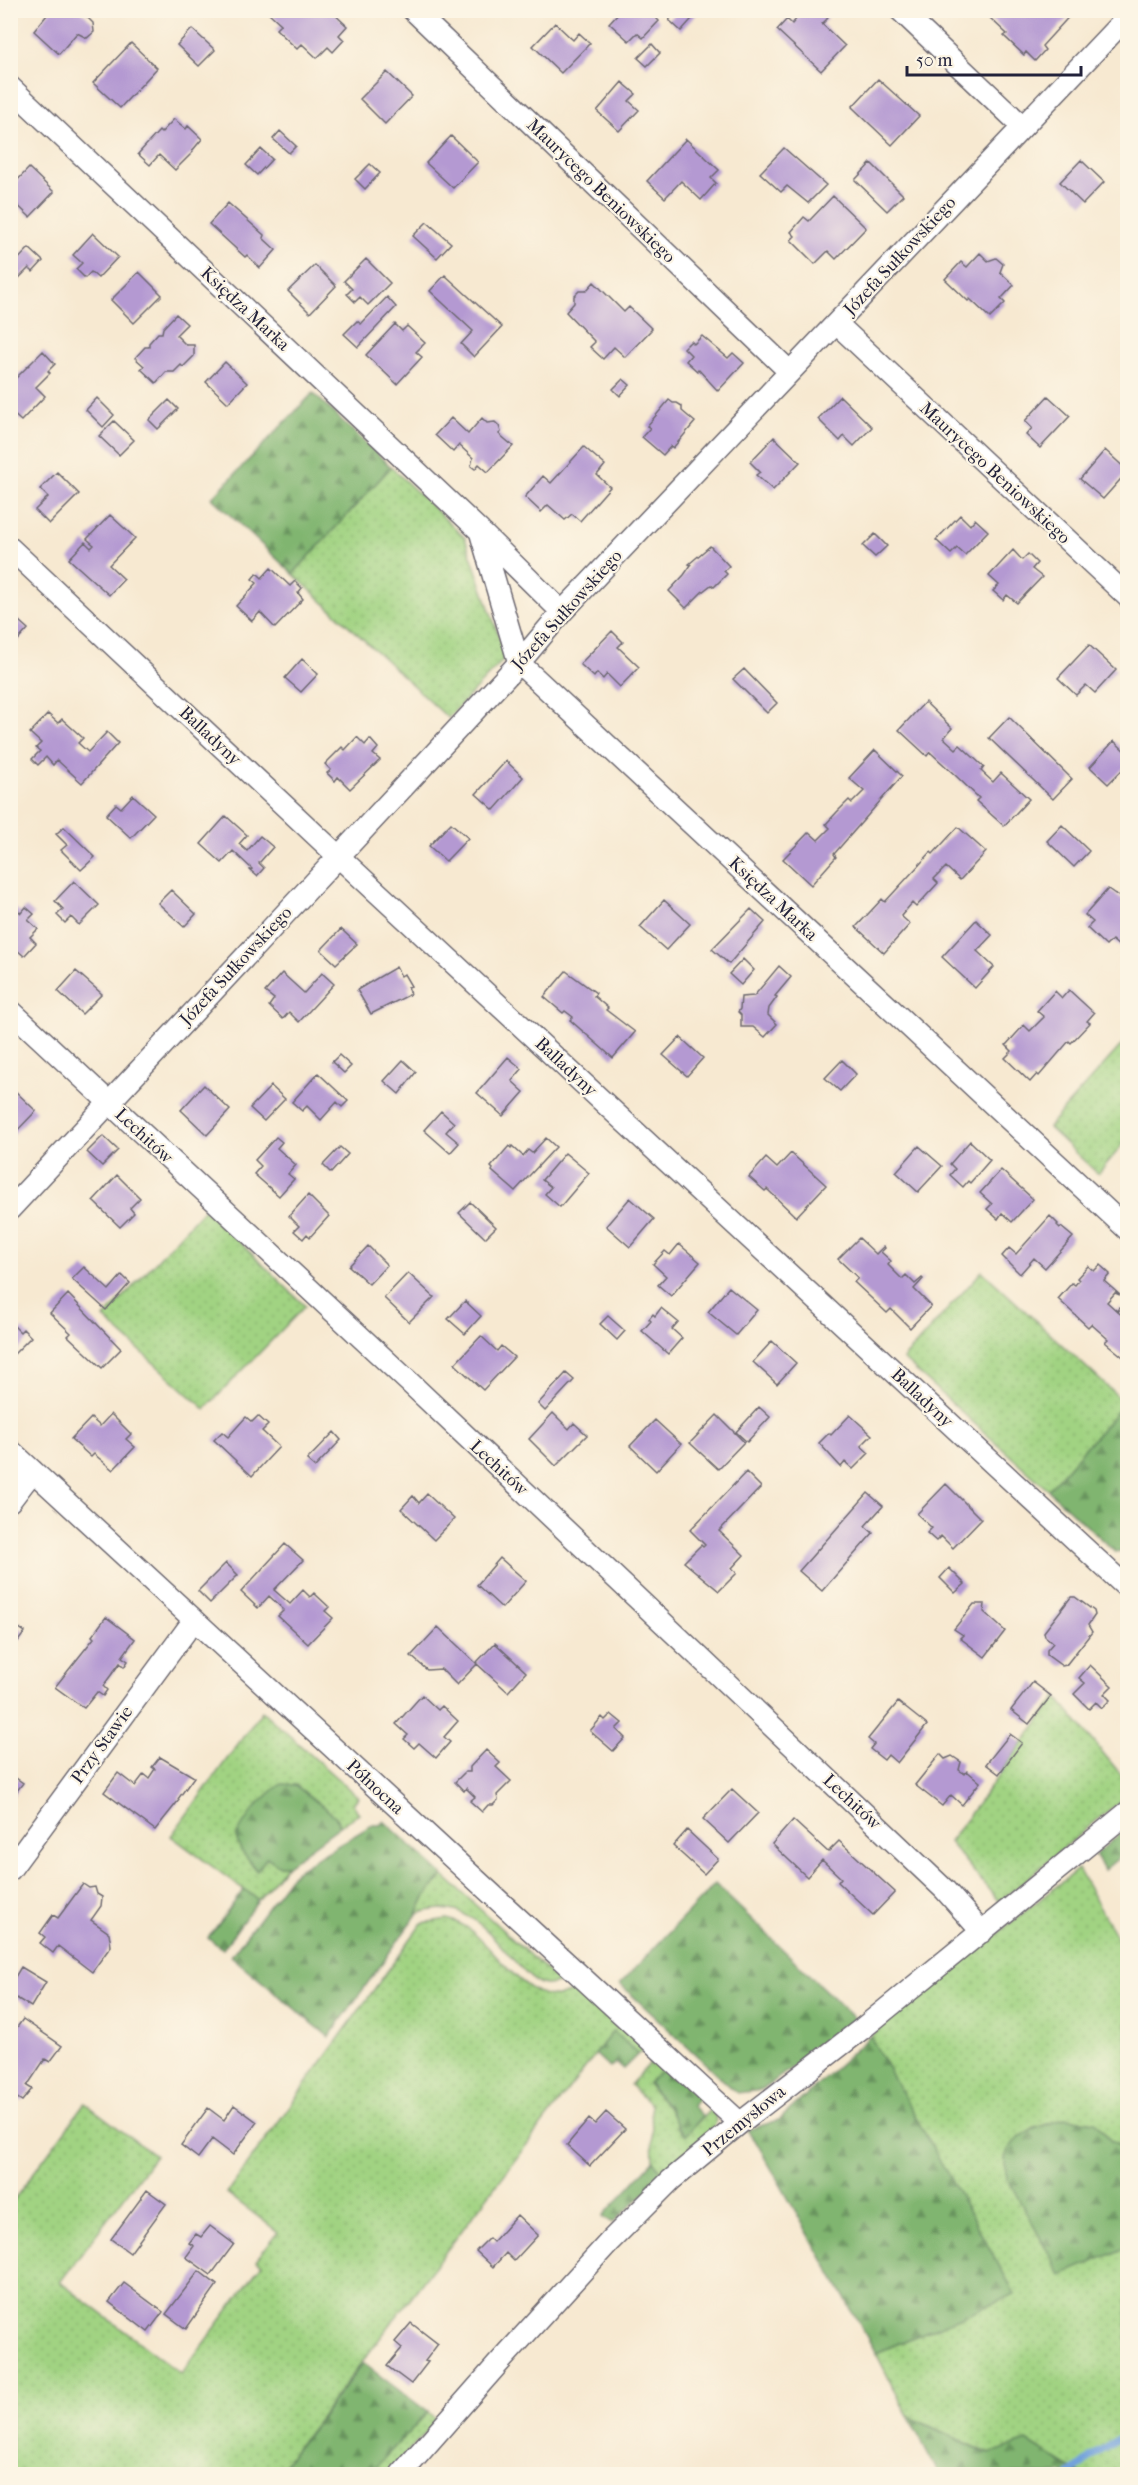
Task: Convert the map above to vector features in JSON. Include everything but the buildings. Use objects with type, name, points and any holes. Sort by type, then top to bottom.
[{"type":"street","name":"Maurycego Beniowskiego","points":[[413,10],[790,372]]},
{"type":"street","points":[[900,10],[1022,126]]},
{"type":"street","name":"Józefa Sułkowskiego","points":[[10,1209],[519,663],[562,612],[1128,16]]},
{"type":"street","name":"Księdza Marka","points":[[10,87],[480,531],[562,612]]},
{"type":"street","name":"Maurycego Beniowskiego","points":[[837,324],[1128,597]]},
{"type":"street","points":[[480,531],[519,663]]},
{"type":"street","name":"Balladyny","points":[[10,548],[338,856],[1125,1581]]},
{"type":"street","name":"Księdza Marka","points":[[519,663],[1128,1230]]},
{"type":"street","name":"Lechitów","points":[[10,1010],[426,1398],[945,1890],[982,1932]]},
{"type":"street","name":"Północna","points":[[10,1450],[740,2123]]},
{"type":"street","points":[[10,1501],[33,1471]]},
{"type":"street","name":"Przy Stawie","points":[[10,1870],[194,1620]]},
{"type":"street","name":"Przemysłowa","points":[[402,2475],[497,2365],[610,2241],[671,2180],[740,2123],[863,2028],[1128,1812]]},
{"type":"green space","points":[[313,393],[391,467],[293,574],[212,498]]},
{"type":"green space","points":[[391,467],[465,538],[506,657],[448,718],[293,574]]},
{"type":"green space","points":[[1127,1039],[1127,1140],[1098,1174],[1048,1127]]},
{"type":"green space","points":[[205,1208],[305,1306],[205,1409],[104,1318]]},
{"type":"green space","points":[[982,1271],[1125,1403],[1048,1490],[903,1359]]},
{"type":"green space","points":[[1125,1403],[1128,1406],[1127,1550],[1115,1552],[1048,1490]]},
{"type":"green space","points":[[1057,1697],[1127,1782],[1127,1795],[999,1902],[949,1842]]},
{"type":"green space","points":[[262,1711],[358,1797],[353,1804],[359,1814],[340,1826],[335,1816],[295,1785],[267,1857],[278,1865],[287,1865],[258,1900],[171,1836]]},
{"type":"green space","points":[[281,1784],[295,1785],[335,1816],[340,1826],[287,1865],[278,1865],[267,1857],[257,1871],[241,1851],[236,1837],[255,1808]]},
{"type":"green space","points":[[384,1821],[443,1875],[425,1897],[417,1914],[329,2037],[231,1956],[290,1877],[300,1868],[372,1825],[380,1825]]},
{"type":"green space","points":[[1127,1828],[1127,1851],[1104,1870],[1095,1855]]},
{"type":"green space","points":[[1078,1869],[1127,1956],[1127,2150],[1111,2141],[1095,2122],[1066,2118],[1033,2129],[1011,2146],[1061,2274],[1127,2247],[1127,2474],[1080,2474],[1027,2441],[990,2454],[908,2416],[876,2353],[1014,2294],[870,2036]]},
{"type":"green space","points":[[443,1875],[560,1983],[542,1985],[535,1981],[487,1931],[464,1914],[450,1910],[435,1910],[417,1914],[425,1897]]},
{"type":"green space","points":[[715,1884],[856,2020],[762,2090],[737,2093],[620,1984]]},
{"type":"green space","points":[[244,1889],[258,1900],[223,1949],[208,1938]]},
{"type":"green space","points":[[448,1919],[469,1929],[505,1966],[533,1990],[548,1996],[562,1995],[577,1987],[643,2042],[643,2049],[638,2054],[613,2031],[277,2474],[11,2474],[10,2205],[85,2103],[155,2156],[60,2282],[181,2374],[262,2264],[256,2260],[278,2232],[227,2193],[422,1923]]},
{"type":"green space","points":[[613,2031],[638,2054],[623,2069],[616,2063],[610,2068],[595,2054]]},
{"type":"green space","points":[[870,2036],[1015,2294],[876,2353],[755,2140],[747,2130],[779,2120]]},
{"type":"green space","points":[[660,2058],[667,2065],[648,2084],[669,2108],[678,2127],[686,2134],[713,2107],[716,2118],[712,2131],[706,2138],[664,2174],[653,2161],[651,2105],[630,2085],[654,2059]]},
{"type":"green space","points":[[667,2065],[701,2096],[692,2106],[703,2116],[686,2135],[678,2127],[669,2108],[648,2083]]},
{"type":"green space","points":[[1066,2118],[1095,2122],[1111,2141],[1127,2150],[1128,2247],[1061,2275],[1007,2178],[1005,2159],[1008,2150],[1021,2136]]},
{"type":"green space","points":[[653,2161],[664,2174],[613,2223],[603,2216]]},
{"type":"green space","points":[[363,2363],[428,2412],[369,2474],[277,2474]]},
{"type":"green space","points":[[428,2412],[437,2420],[387,2474],[369,2474]]},
{"type":"green space","points":[[908,2416],[989,2454],[1027,2441],[1080,2474],[939,2474]]},
{"type":"waterway","points":[[1070,2474],[1100,2450],[1128,2433]]}]
